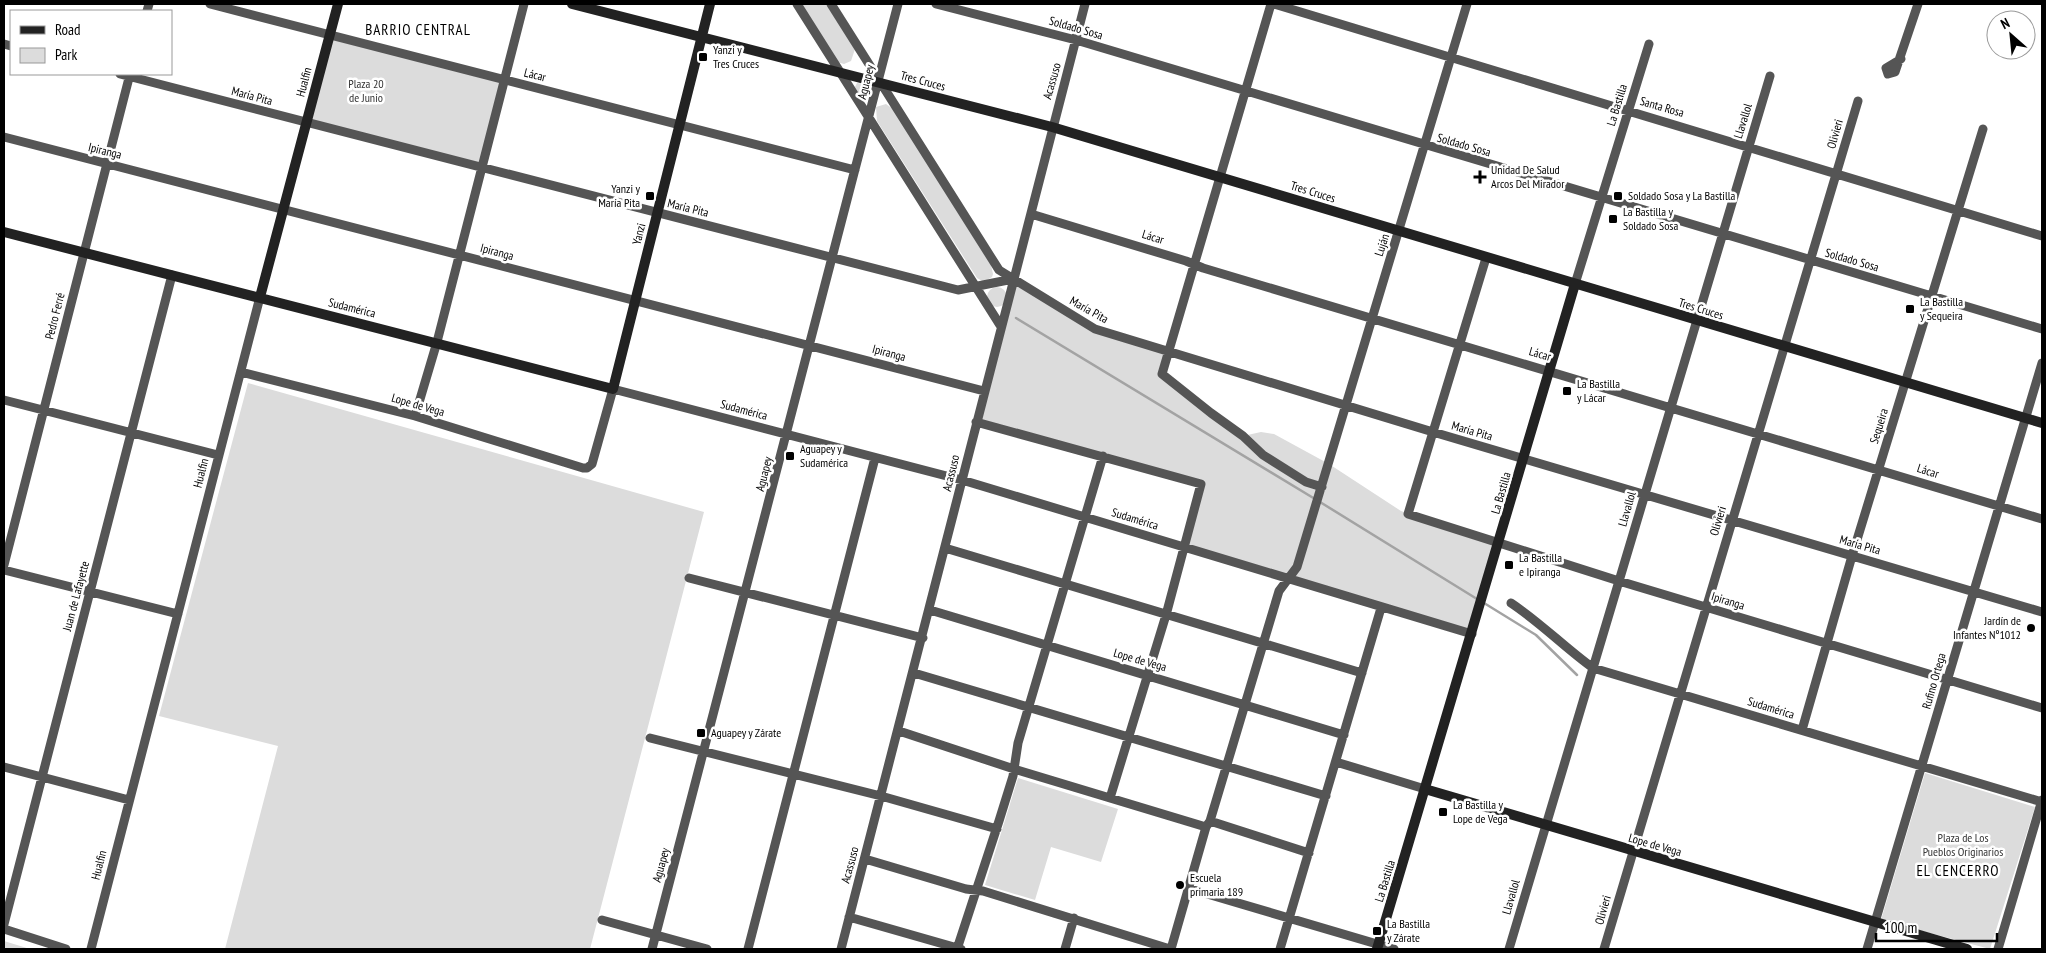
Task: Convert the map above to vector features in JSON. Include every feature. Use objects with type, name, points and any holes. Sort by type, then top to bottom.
[{"type":"street","name":"Lácar","points":[[210,4],[855,170]]},
{"type":"street","name":"Hualfin","points":[[90,949],[218,455],[338,4]]},
{"type":"street","points":[[415,416],[437,342],[524,4]]},
{"type":"street","name":"Tres Cruces","points":[[572,4],[1052,127],[2042,423]]},
{"type":"street","name":"Yanzi","points":[[587,468],[592,464],[613,389],[710,4]]},
{"type":"street","points":[[797,4],[1000,325]]},
{"type":"street","points":[[831,4],[995,264],[1004,274],[1014,279]]},
{"type":"street","name":"Aguapey","points":[[652,949],[898,4]]},
{"type":"street","name":"Soldado Sosa","points":[[936,4],[1076,40],[1424,146],[2042,329]]},
{"type":"street","name":"Acassuso","points":[[841,949],[923,638],[1000,325],[1014,279],[1085,4]]},
{"type":"street","points":[[1273,4],[1162,374],[1243,436],[1264,455],[1321,490]]},
{"type":"street","name":"Santa Rosa","points":[[1273,4],[1749,145],[1836,174],[2042,236]]},
{"type":"street","name":"Luján","points":[[1288,580],[1297,567],[1321,490],[1467,4]]},
{"type":"street","points":[[1901,59],[1918,4]]},
{"type":"street","name":"La Bastilla","points":[[1378,947],[1648,44]]},
{"type":"street","name":"María Pita","points":[[130,75],[306,123],[958,290],[978,288],[1014,279],[1095,329],[1433,432],[2042,612]]},
{"type":"street","name":"Pedro Ferré","points":[[4,565],[130,75]]},
{"type":"street","name":"Llavallol","points":[[1509,949],[1770,76]]},
{"type":"street","name":"Olivieri","points":[[1604,949],[1858,101]]},
{"type":"street","name":"Sequeira","points":[[1802,730],[1852,556],[1983,129]]},
{"type":"street","name":"Ipiranga","points":[[4,138],[635,301],[810,344],[984,391]]},
{"type":"street","name":"Lácar","points":[[1031,214],[2042,519]]},
{"type":"street","name":"Sudamérica","points":[[4,232],[437,342],[962,480],[1472,634]]},
{"type":"street","points":[[1433,432],[1486,258]]},
{"type":"street","name":"Juan de Lafayette","points":[[4,924],[172,275]]},
{"type":"street","name":"Rufino Ortega","points":[[1867,949],[2042,363]]},
{"type":"street","name":"Lope de Vega","points":[[241,372],[415,416],[575,467],[587,468]]},
{"type":"street","points":[[4,400],[218,455]]},
{"type":"street","points":[[976,422],[1198,481],[1201,484],[1166,615],[1110,798]]},
{"type":"street","name":"Ipiranga","points":[[1433,432],[1408,514],[1618,581],[2042,708]]},
{"type":"street","points":[[849,916],[958,949],[997,829],[1014,769],[1018,743],[1030,708],[1103,456]]},
{"type":"street","points":[[748,949],[875,458]]},
{"type":"street","points":[[945,548],[1362,673]]},
{"type":"street","points":[[4,570],[178,614]]},
{"type":"street","points":[[689,578],[923,638]]},
{"type":"street","points":[[865,859],[1074,918],[1171,949],[1187,888],[1279,591],[1288,580]]},
{"type":"street","name":"Sudamérica","points":[[1511,603],[1538,621],[1592,668],[2042,801]]},
{"type":"street","points":[[1280,949],[1381,608]]},
{"type":"street","name":"Lope de Vega","points":[[930,610],[1344,734]]},
{"type":"street","points":[[914,673],[1326,796]]},
{"type":"street","points":[[899,730],[1014,769],[1110,798],[1309,853]]},
{"type":"street","points":[[650,738],[881,796],[997,829]]},
{"type":"street","name":"Lope de Vega","points":[[1336,762],[1545,826],[1967,949]]},
{"type":"street","points":[[4,767],[129,800]]},
{"type":"street","points":[[1998,949],[2042,801]]},
{"type":"street","points":[[1187,888],[1378,947],[1394,949]]},
{"type":"street","points":[[1065,949],[1074,918]]},
{"type":"street","points":[[602,920],[707,949]]},
{"type":"street","points":[[4,930],[66,949]]},
{"type":"green space","points":[[801,4],[826,4],[855,49],[851,61],[844,64],[837,62]]},
{"type":"green space","name":"Plaza 20 de Junio","points":[[330,34],[505,80],[483,168],[306,123]]},
{"type":"green space","points":[[857,83],[870,85],[868,96],[860,95],[855,87]]},
{"type":"green space","points":[[886,104],[893,109],[991,265],[992,277],[984,282],[977,278],[877,121],[876,107]]},
{"type":"green space","points":[[1014,279],[1095,329],[1170,352],[1163,374],[1243,436],[1261,432],[1274,434],[1329,464],[1401,511],[1499,544],[1472,634],[1184,547],[1201,488],[976,422]]},
{"type":"green space","points":[[997,287],[1004,290],[1007,297],[1004,304],[997,307],[990,304],[987,297],[990,290]]},
{"type":"green space","points":[[248,383],[704,512],[590,949],[225,949],[278,746],[159,716]]},
{"type":"green space","name":"Plaza de Los Pueblos Originarios","points":[[1925,773],[2035,807],[1990,949],[1881,920]]},
{"type":"green space","points":[[1018,778],[1118,809],[1101,862],[1051,847],[1035,900],[985,885]]},
{"type":"green space","points":[[4,941],[30,949],[4,949]]},
{"type":"waterway","points":[[1016,318],[1315,499]]},
{"type":"waterway","points":[[1320,502],[1477,599]]},
{"type":"waterway","points":[[1484,603],[1536,635],[1577,675]]},
{"type":"place","name":"Yanzi y Tres Cruces","points":[[703,57]]},
{"type":"place","name":"Unidad De Salud Arcos Del Mirador","points":[[1480,177]]},
{"type":"place","name":"Yanzi y María Pita","points":[[650,196]]},
{"type":"place","name":"Soldado Sosa y La Bastilla","points":[[1618,196]]},
{"type":"place","name":"La Bastilla y Soldado Sosa","points":[[1613,219]]},
{"type":"place","name":"La Bastilla y Sequeira","points":[[1910,309]]},
{"type":"place","name":"La Bastilla y Lácar","points":[[1567,391]]},
{"type":"place","name":"Aguapey y Sudamérica","points":[[790,456]]},
{"type":"place","name":"La Bastilla e Ipiranga","points":[[1509,565]]},
{"type":"place","name":"Jardín de Infantes Nº1012","points":[[2031,628]]},
{"type":"place","name":"Aguapey y Zárate","points":[[701,733]]},
{"type":"place","name":"La Bastilla y Lope de Vega","points":[[1443,812]]},
{"type":"place","name":"Escuela primaria 189","points":[[1180,885]]},
{"type":"place","name":"La Bastilla y Zárate","points":[[1377,931]]},
{"type":"district","name":"BARRIO CENTRAL","points":[[418,30]]},
{"type":"district","name":"EL CENCERRO","points":[[1958,871]]}]
